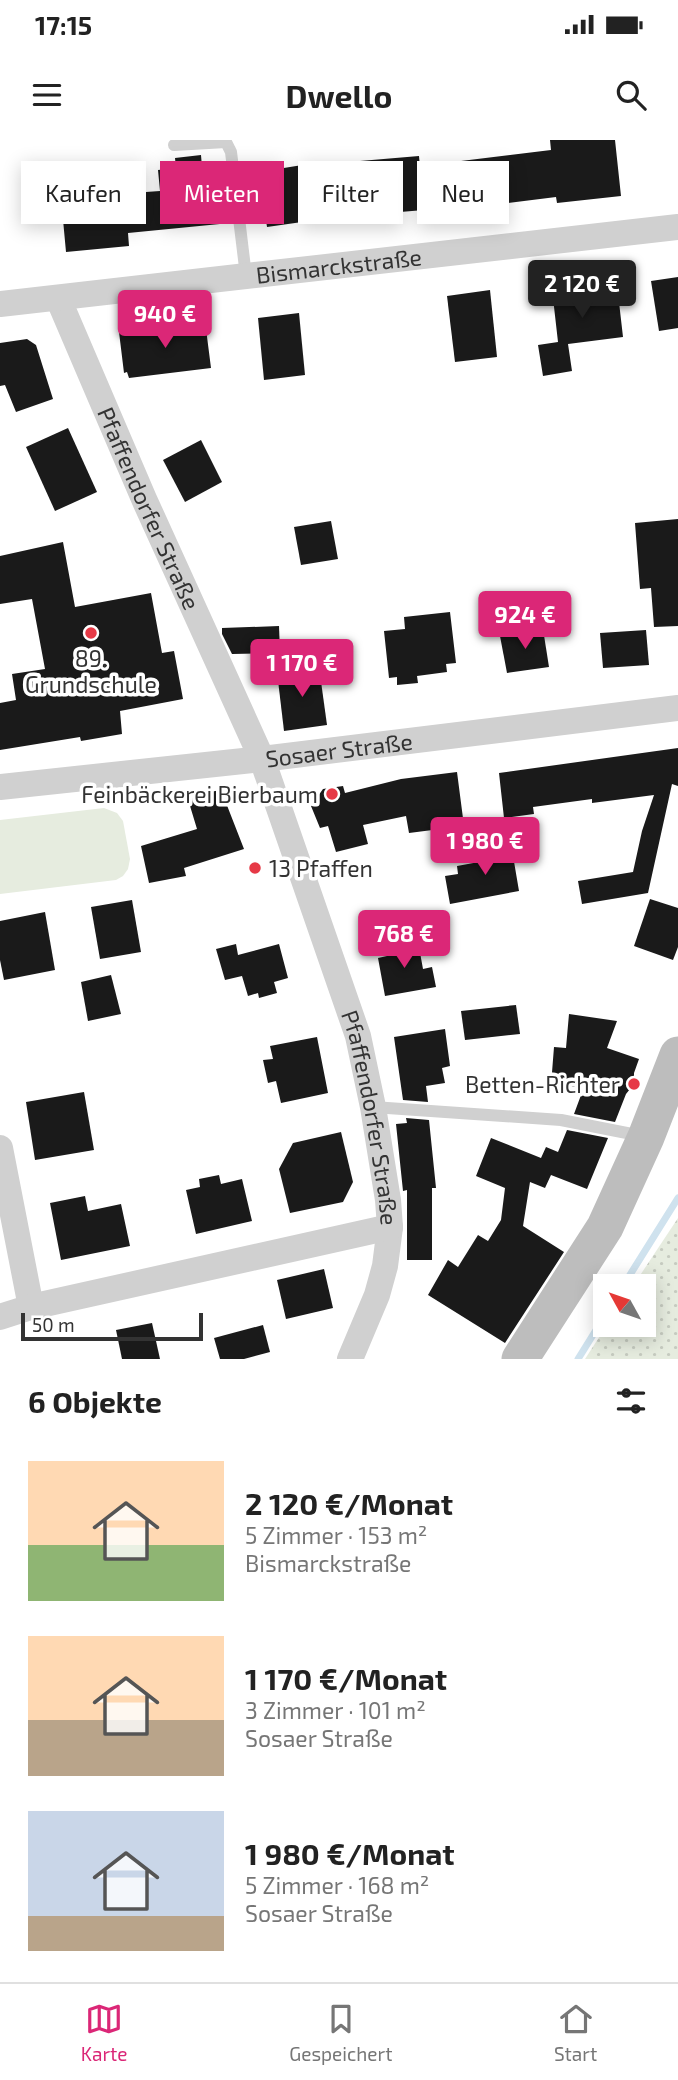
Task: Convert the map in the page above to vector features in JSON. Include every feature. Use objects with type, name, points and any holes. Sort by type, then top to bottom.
[{"type":"street","name":"Bismarckstraße","points":[[0,304],[678,227]]},
{"type":"street","name":"Pfaffendorfer Straße","points":[[58,298],[144,499],[262,759],[358,1036],[373,1107],[390,1227],[385,1266],[377,1295],[350,1359]]},
{"type":"street","name":"Sosaer Straße","points":[[0,787],[262,759],[678,708]]},
{"type":"street","points":[[520,1359],[605,1227],[646,1137],[678,1055]]},
{"type":"street","points":[[0,1148],[31,1307]]},
{"type":"street","points":[[0,1317],[31,1307],[390,1227]]},
{"type":"lane","points":[[174,145],[226,142],[231,152],[246,276]]},
{"type":"lane","points":[[373,1107],[561,1120],[646,1137]]},
{"type":"shaded area","points":[[104,808],[117,813],[123,821],[130,859],[123,876],[116,880],[0,894],[0,820]]},
{"type":"shaded area","points":[[678,1218],[678,1359],[585,1359],[599,1337],[656,1337],[656,1274],[641,1274]]},
{"type":"building","points":[[550,140],[615,140],[621,196],[557,203],[556,197],[509,203],[509,161],[461,161],[551,150]]},
{"type":"building","points":[[201,155],[202,161],[175,161],[175,158]]},
{"type":"building","points":[[419,156],[417,211],[403,212],[403,161],[360,161]]},
{"type":"building","points":[[298,166],[298,223],[267,227],[267,224],[284,224],[284,168]]},
{"type":"building","points":[[160,191],[160,224],[220,224],[128,233],[129,246],[66,252],[63,224],[146,224],[146,192]]},
{"type":"building","points":[[616,276],[623,337],[568,344],[572,371],[543,376],[538,345],[558,342],[553,298],[563,297],[562,282]]},
{"type":"building","points":[[678,277],[678,328],[659,331],[651,281]]},
{"type":"building","points":[[490,290],[497,357],[455,362],[447,296]]},
{"type":"building","points":[[299,313],[305,375],[264,380],[258,318]]},
{"type":"building","points":[[205,321],[211,368],[129,378],[127,372],[124,373],[119,332]]},
{"type":"building","points":[[27,339],[36,345],[53,399],[16,412],[5,385],[0,386],[0,343]]},
{"type":"building","points":[[68,428],[97,492],[55,511],[26,447]]},
{"type":"building","points":[[201,440],[222,482],[185,502],[163,460]]},
{"type":"building","points":[[678,519],[678,626],[654,627],[651,588],[640,589],[635,523]]},
{"type":"building","points":[[331,521],[338,559],[301,565],[294,527]]},
{"type":"building","points":[[63,542],[75,607],[151,593],[162,653],[174,651],[183,699],[120,711],[122,734],[81,741],[80,737],[0,750],[0,703],[16,700],[12,674],[45,669],[32,599],[0,604],[0,556]]},
{"type":"building","points":[[450,612],[456,663],[446,664],[447,672],[417,676],[418,683],[397,685],[397,677],[389,678],[384,631],[405,629],[404,617]]},
{"type":"building","points":[[279,626],[280,653],[232,654],[222,634],[222,628]]},
{"type":"building","points":[[543,629],[549,667],[507,673],[500,636]]},
{"type":"building","points":[[646,630],[649,665],[603,668],[600,633]]},
{"type":"building","points":[[319,667],[327,725],[284,731],[277,672]]},
{"type":"building","points":[[678,748],[678,786],[672,784],[648,893],[582,904],[578,881],[633,872],[642,831],[654,795],[592,803],[592,799],[533,807],[534,814],[504,818],[499,773]]},
{"type":"building","points":[[457,772],[464,826],[409,833],[406,816],[363,825],[368,844],[336,852],[328,826],[320,828],[311,806],[323,789],[343,786],[345,793],[401,779]]},
{"type":"building","points":[[221,790],[244,849],[184,868],[186,876],[149,883],[141,846],[197,829],[187,796]]},
{"type":"building","points":[[511,844],[519,891],[450,904],[445,876],[458,874],[457,866],[490,860],[488,848]]},
{"type":"building","points":[[650,899],[678,908],[678,947],[673,960],[634,946]]},
{"type":"building","points":[[132,900],[141,952],[100,959],[91,907]]},
{"type":"building","points":[[45,912],[55,970],[4,980],[0,960],[0,921]]},
{"type":"building","points":[[406,940],[408,949],[419,947],[423,969],[432,967],[436,987],[385,996],[378,958],[387,956],[385,944]]},
{"type":"building","points":[[236,944],[238,955],[279,944],[288,978],[274,982],[277,993],[259,998],[258,993],[248,996],[242,976],[225,980],[216,949]]},
{"type":"building","points":[[111,975],[121,1014],[88,1021],[81,982]]},
{"type":"building","points":[[516,1005],[520,1034],[465,1040],[461,1011]]},
{"type":"building","points":[[569,1014],[617,1021],[607,1048],[639,1059],[634,1073],[634,1084],[626,1094],[615,1122],[574,1114],[584,1087],[551,1085],[554,1047],[566,1048]]},
{"type":"building","points":[[445,1029],[450,1066],[442,1068],[445,1083],[426,1086],[428,1102],[403,1100],[394,1037]]},
{"type":"building","points":[[317,1037],[328,1093],[281,1103],[276,1081],[268,1083],[263,1060],[273,1059],[270,1046]]},
{"type":"building","points":[[84,1092],[94,1150],[35,1160],[26,1102]]},
{"type":"building","points":[[406,1118],[429,1120],[436,1188],[432,1188],[432,1260],[407,1260],[407,1190],[403,1191],[396,1124],[407,1123]]},
{"type":"building","points":[[567,1130],[608,1138],[587,1189],[551,1175],[545,1188],[530,1182],[523,1226],[564,1252],[505,1343],[428,1295],[448,1260],[458,1267],[478,1235],[488,1241],[501,1220],[505,1188],[476,1176],[491,1138],[541,1158],[546,1147],[558,1152]]},
{"type":"building","points":[[341,1132],[353,1182],[343,1202],[290,1213],[279,1169],[293,1143]]},
{"type":"building","points":[[219,1175],[221,1184],[242,1179],[252,1221],[196,1234],[186,1190],[200,1187],[199,1179]]},
{"type":"building","points":[[85,1196],[88,1211],[121,1204],[130,1246],[61,1260],[50,1203]]},
{"type":"building","points":[[324,1269],[333,1308],[286,1319],[277,1280]]},
{"type":"building","points":[[152,1323],[160,1359],[122,1359],[116,1330]]},
{"type":"building","points":[[263,1325],[270,1352],[244,1359],[220,1359],[214,1338]]},
{"type":"waterway","points":[[630,1274],[678,1198]]},
{"type":"waterway","points":[[578,1359],[593,1335]]},
{"type":"place","name":"89. Grundschule","points":[[91,633]]},
{"type":"place","name":"Feinbäckerei Bierbaum","points":[[332,794]]},
{"type":"place","name":"13 Pfaffen","points":[[255,868]]},
{"type":"place","name":"Betten-Richter","points":[[634,1084]]}]
